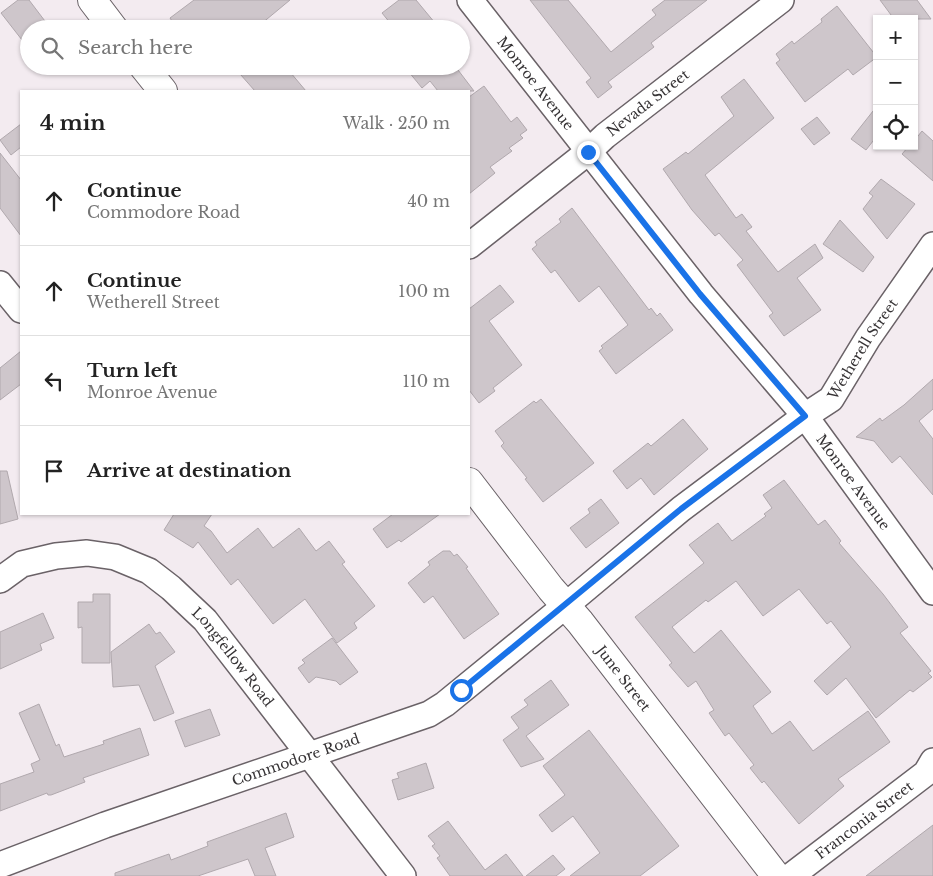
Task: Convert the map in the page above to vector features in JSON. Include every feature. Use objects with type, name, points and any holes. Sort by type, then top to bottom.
[{"type":"street","points":[[92,0],[107,20]]},
{"type":"street","name":"Monroe Avenue","points":[[470,0],[700,294],[805,416],[933,592]]},
{"type":"street","name":"Nevada Street","points":[[470,245],[588,152],[605,136],[781,0]]},
{"type":"street","points":[[150,75],[162,90]]},
{"type":"street","name":"Wetherell Street","points":[[565,606],[681,509],[805,416],[831,399],[868,338],[933,245]]},
{"type":"street","points":[[0,284],[20,309]]},
{"type":"street","name":"June Street","points":[[470,483],[565,606],[580,622],[776,876]]},
{"type":"street","name":"Longfellow Road","points":[[0,580],[22,564],[56,556],[87,553],[115,557],[149,570],[202,617],[403,876]]},
{"type":"street","name":"Commodore Road","points":[[0,865],[105,826],[429,714],[445,704],[565,606]]},
{"type":"street","name":"Franconia Street","points":[[791,876],[926,773],[933,761]]},
{"type":"building","points":[[18,0],[29,0],[44,20],[20,20],[20,37],[1,13]]},
{"type":"building","points":[[194,0],[290,0],[266,20],[171,20],[170,18]]},
{"type":"building","points":[[399,0],[416,0],[433,20],[388,20],[382,13]]},
{"type":"building","points":[[530,0],[568,0],[611,52],[656,15],[652,10],[665,0],[707,0],[651,43],[654,47],[608,82],[612,87],[598,98],[586,82],[591,78]]},
{"type":"building","points":[[880,0],[917,0],[931,19],[918,19],[918,15],[891,15]]},
{"type":"building","points":[[837,6],[873,52],[873,60],[853,75],[848,69],[805,102],[776,63],[780,60],[776,54],[792,41],[794,44],[822,22],[821,19]]},
{"type":"building","points":[[241,75],[293,75],[305,90],[254,90]]},
{"type":"building","points":[[411,75],[462,75],[474,91],[437,90],[430,81],[422,88]]},
{"type":"building","points":[[744,79],[774,118],[705,175],[736,218],[742,214],[752,227],[746,231],[778,272],[815,244],[823,258],[797,278],[821,310],[784,336],[769,316],[773,313],[737,265],[743,260],[719,233],[715,236],[692,210],[663,169],[686,152],[688,154],[734,116],[721,97]]},
{"type":"building","points":[[484,86],[511,122],[517,117],[527,130],[520,135],[523,138],[509,148],[512,151],[490,167],[495,173],[470,193],[470,96]]},
{"type":"building","points":[[873,111],[873,141],[866,150],[851,139]]},
{"type":"building","points":[[817,117],[830,133],[814,145],[801,129]]},
{"type":"building","points":[[20,125],[20,148],[11,155],[0,140]]},
{"type":"building","points":[[922,131],[933,141],[933,181],[902,154],[906,150],[918,150],[918,136]]},
{"type":"building","points":[[0,153],[20,179],[20,235],[0,208]]},
{"type":"building","points":[[881,179],[915,204],[887,239],[863,209],[873,196],[869,193]]},
{"type":"building","points":[[572,208],[649,310],[651,308],[657,316],[660,313],[673,330],[616,374],[599,351],[603,348],[601,346],[628,325],[599,286],[579,302],[555,270],[551,273],[532,249],[537,245],[535,242],[561,222],[559,219]]},
{"type":"building","points":[[840,220],[874,257],[863,272],[823,244]]},
{"type":"building","points":[[500,285],[514,302],[489,321],[522,365],[493,388],[495,391],[479,403],[470,391],[470,308]]},
{"type":"building","points":[[20,352],[20,385],[0,400],[0,368]]},
{"type":"building","points":[[933,379],[933,409],[919,421],[933,439],[933,495],[900,456],[892,463],[874,441],[856,437],[880,418],[882,421],[904,405]]},
{"type":"building","points":[[541,399],[594,463],[543,502],[525,479],[527,478],[501,446],[504,443],[495,431],[534,401],[536,403]]},
{"type":"building","points":[[683,419],[708,449],[654,495],[641,478],[627,489],[613,471],[648,443],[651,446]]},
{"type":"building","points":[[0,471],[7,471],[18,519],[0,524]]},
{"type":"building","points":[[784,480],[818,525],[825,520],[841,541],[839,543],[883,594],[908,627],[900,633],[931,671],[928,673],[932,677],[913,692],[910,690],[876,718],[846,678],[827,695],[814,681],[851,647],[831,621],[827,624],[799,589],[763,616],[736,581],[708,602],[706,600],[672,627],[694,653],[721,630],[771,692],[753,706],[772,734],[790,721],[813,751],[868,711],[890,742],[838,779],[844,786],[799,824],[764,781],[762,783],[750,768],[754,765],[729,733],[725,736],[709,713],[714,710],[696,681],[688,687],[669,665],[672,663],[635,617],[704,563],[689,545],[718,523],[732,541],[766,516],[764,514],[772,508],[763,495]]},
{"type":"building","points":[[601,499],[619,523],[586,548],[570,528],[590,513],[588,509]]},
{"type":"building","points":[[173,515],[211,515],[204,526],[211,531],[227,553],[258,528],[273,548],[299,528],[316,551],[329,541],[345,562],[342,564],[375,606],[354,623],[357,628],[337,643],[305,599],[273,624],[238,579],[231,585],[198,542],[193,548],[164,530]]},
{"type":"building","points":[[392,515],[439,515],[401,542],[399,540],[387,548],[373,529]]},
{"type":"building","points":[[443,551],[450,551],[454,556],[457,554],[468,567],[466,568],[499,614],[464,639],[433,596],[424,603],[408,583],[430,565],[428,562]]},
{"type":"building","points":[[93,594],[110,594],[110,663],[82,663],[82,627],[78,628],[78,602],[93,602]]},
{"type":"building","points":[[43,613],[54,638],[40,644],[42,650],[0,669],[0,632]]},
{"type":"building","points":[[149,624],[156,634],[160,632],[175,652],[155,666],[174,713],[154,721],[139,685],[113,687],[111,652]]},
{"type":"building","points":[[332,638],[358,672],[340,685],[336,681],[316,677],[309,683],[298,668],[305,663],[302,660]]},
{"type":"building","points":[[551,680],[569,705],[526,736],[544,759],[521,767],[503,740],[519,728],[511,717],[528,705],[524,700]]},
{"type":"building","points":[[39,704],[56,746],[59,744],[64,757],[104,744],[103,741],[140,728],[149,755],[83,778],[85,782],[51,795],[47,793],[0,811],[0,784],[34,772],[31,764],[40,760],[19,713]]},
{"type":"building","points":[[210,709],[220,735],[185,747],[175,721]]},
{"type":"building","points":[[589,730],[679,846],[640,876],[570,876],[600,853],[573,816],[552,832],[539,815],[565,795],[543,766]]},
{"type":"building","points":[[426,763],[434,788],[398,800],[392,780],[399,778],[397,773]]},
{"type":"building","points":[[286,813],[294,837],[265,848],[276,876],[255,876],[248,859],[198,876],[115,876],[115,873],[169,854],[171,860],[208,846],[207,842]]},
{"type":"building","points":[[448,821],[485,870],[506,854],[523,876],[450,876],[437,858],[440,856],[432,846],[435,844],[428,836]]},
{"type":"building","points":[[933,825],[933,876],[866,876]]},
{"type":"building","points":[[553,855],[565,869],[556,876],[526,876]]},
{"type":"route","points":[[461,690],[681,509],[805,416],[700,294],[588,152]]}]
